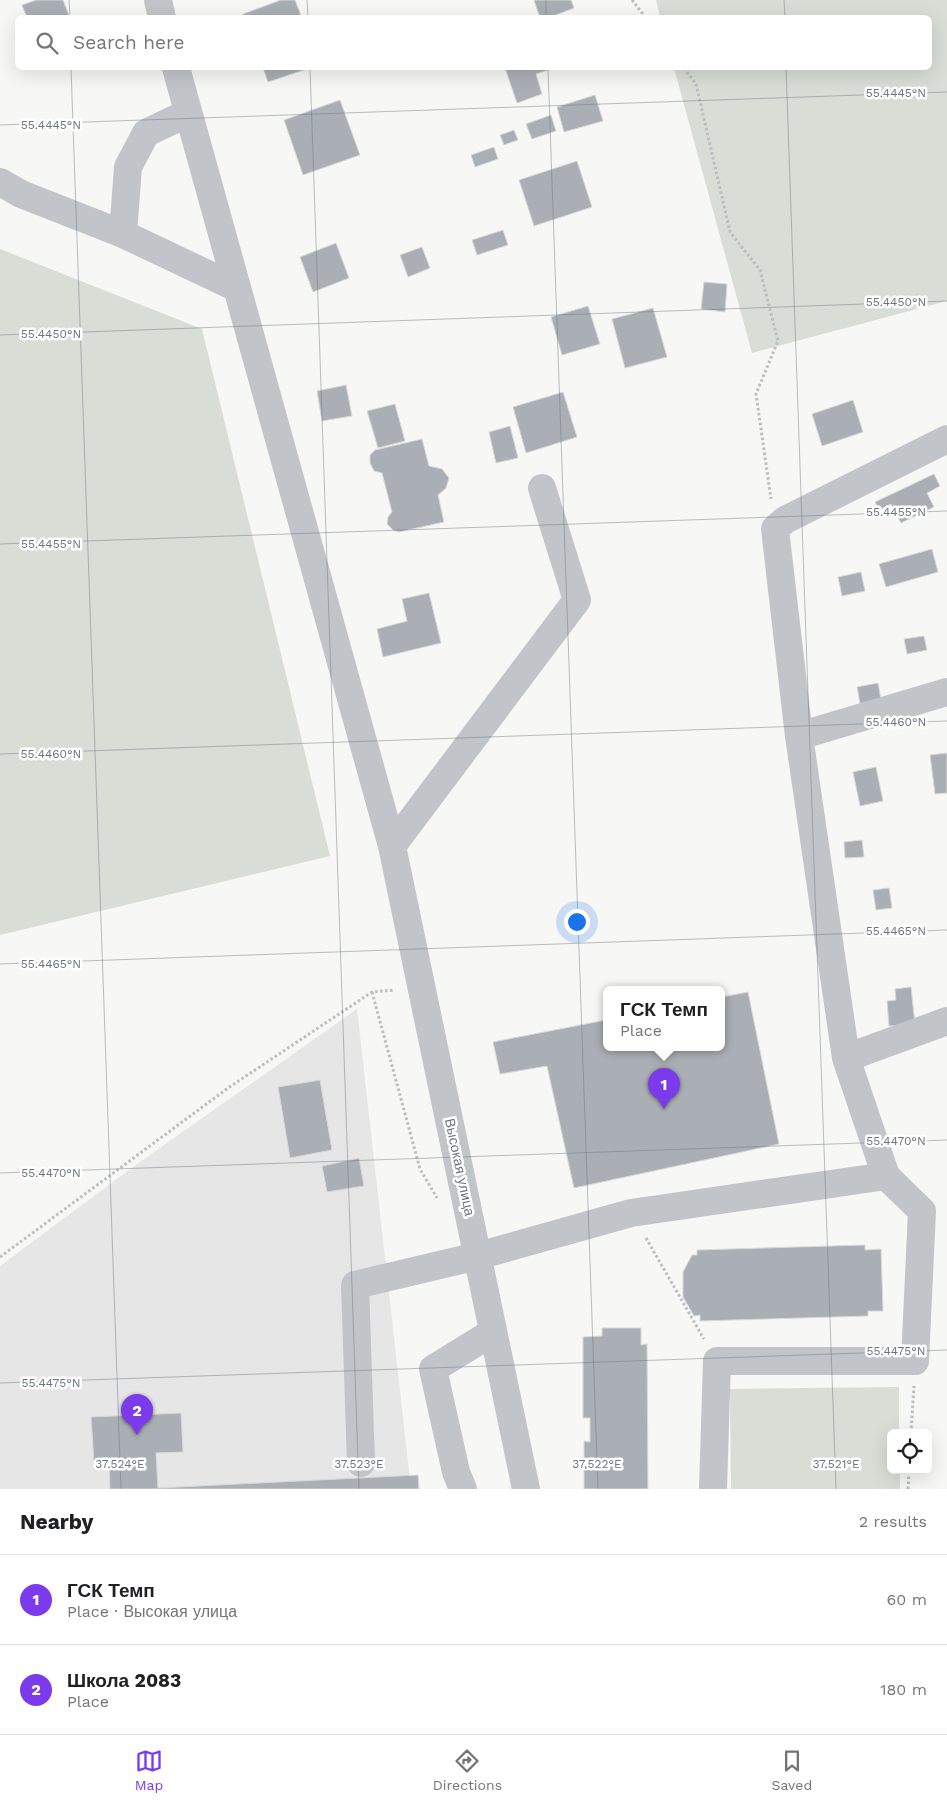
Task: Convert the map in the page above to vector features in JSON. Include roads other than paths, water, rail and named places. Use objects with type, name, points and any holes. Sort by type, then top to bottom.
[{"type":"street","points":[[158,0],[161,15]]},
{"type":"street","name":"Высокая улица","points":[[177,70],[392,846],[526,1489]]},
{"type":"street","points":[[123,234],[128,167],[146,133],[188,113]]},
{"type":"street","points":[[0,182],[21,194],[123,234],[238,288]]},
{"type":"street","points":[[713,1489],[717,1361],[915,1361],[922,1211],[886,1176],[846,1058],[799,736],[775,529],[785,520],[947,439]]},
{"type":"street","points":[[392,846],[577,600],[542,488]]},
{"type":"street","points":[[799,736],[947,692]]},
{"type":"street","points":[[846,1058],[947,1021]]},
{"type":"street","points":[[362,1463],[355,1285],[478,1256],[631,1213],[886,1176]]},
{"type":"street","points":[[463,1489],[456,1472],[433,1370],[494,1332]]},
{"type":"place","name":"ГСК Темп","points":[[664,1109]]},
{"type":"place","name":"Школа 2083","points":[[137,1435]]}]
